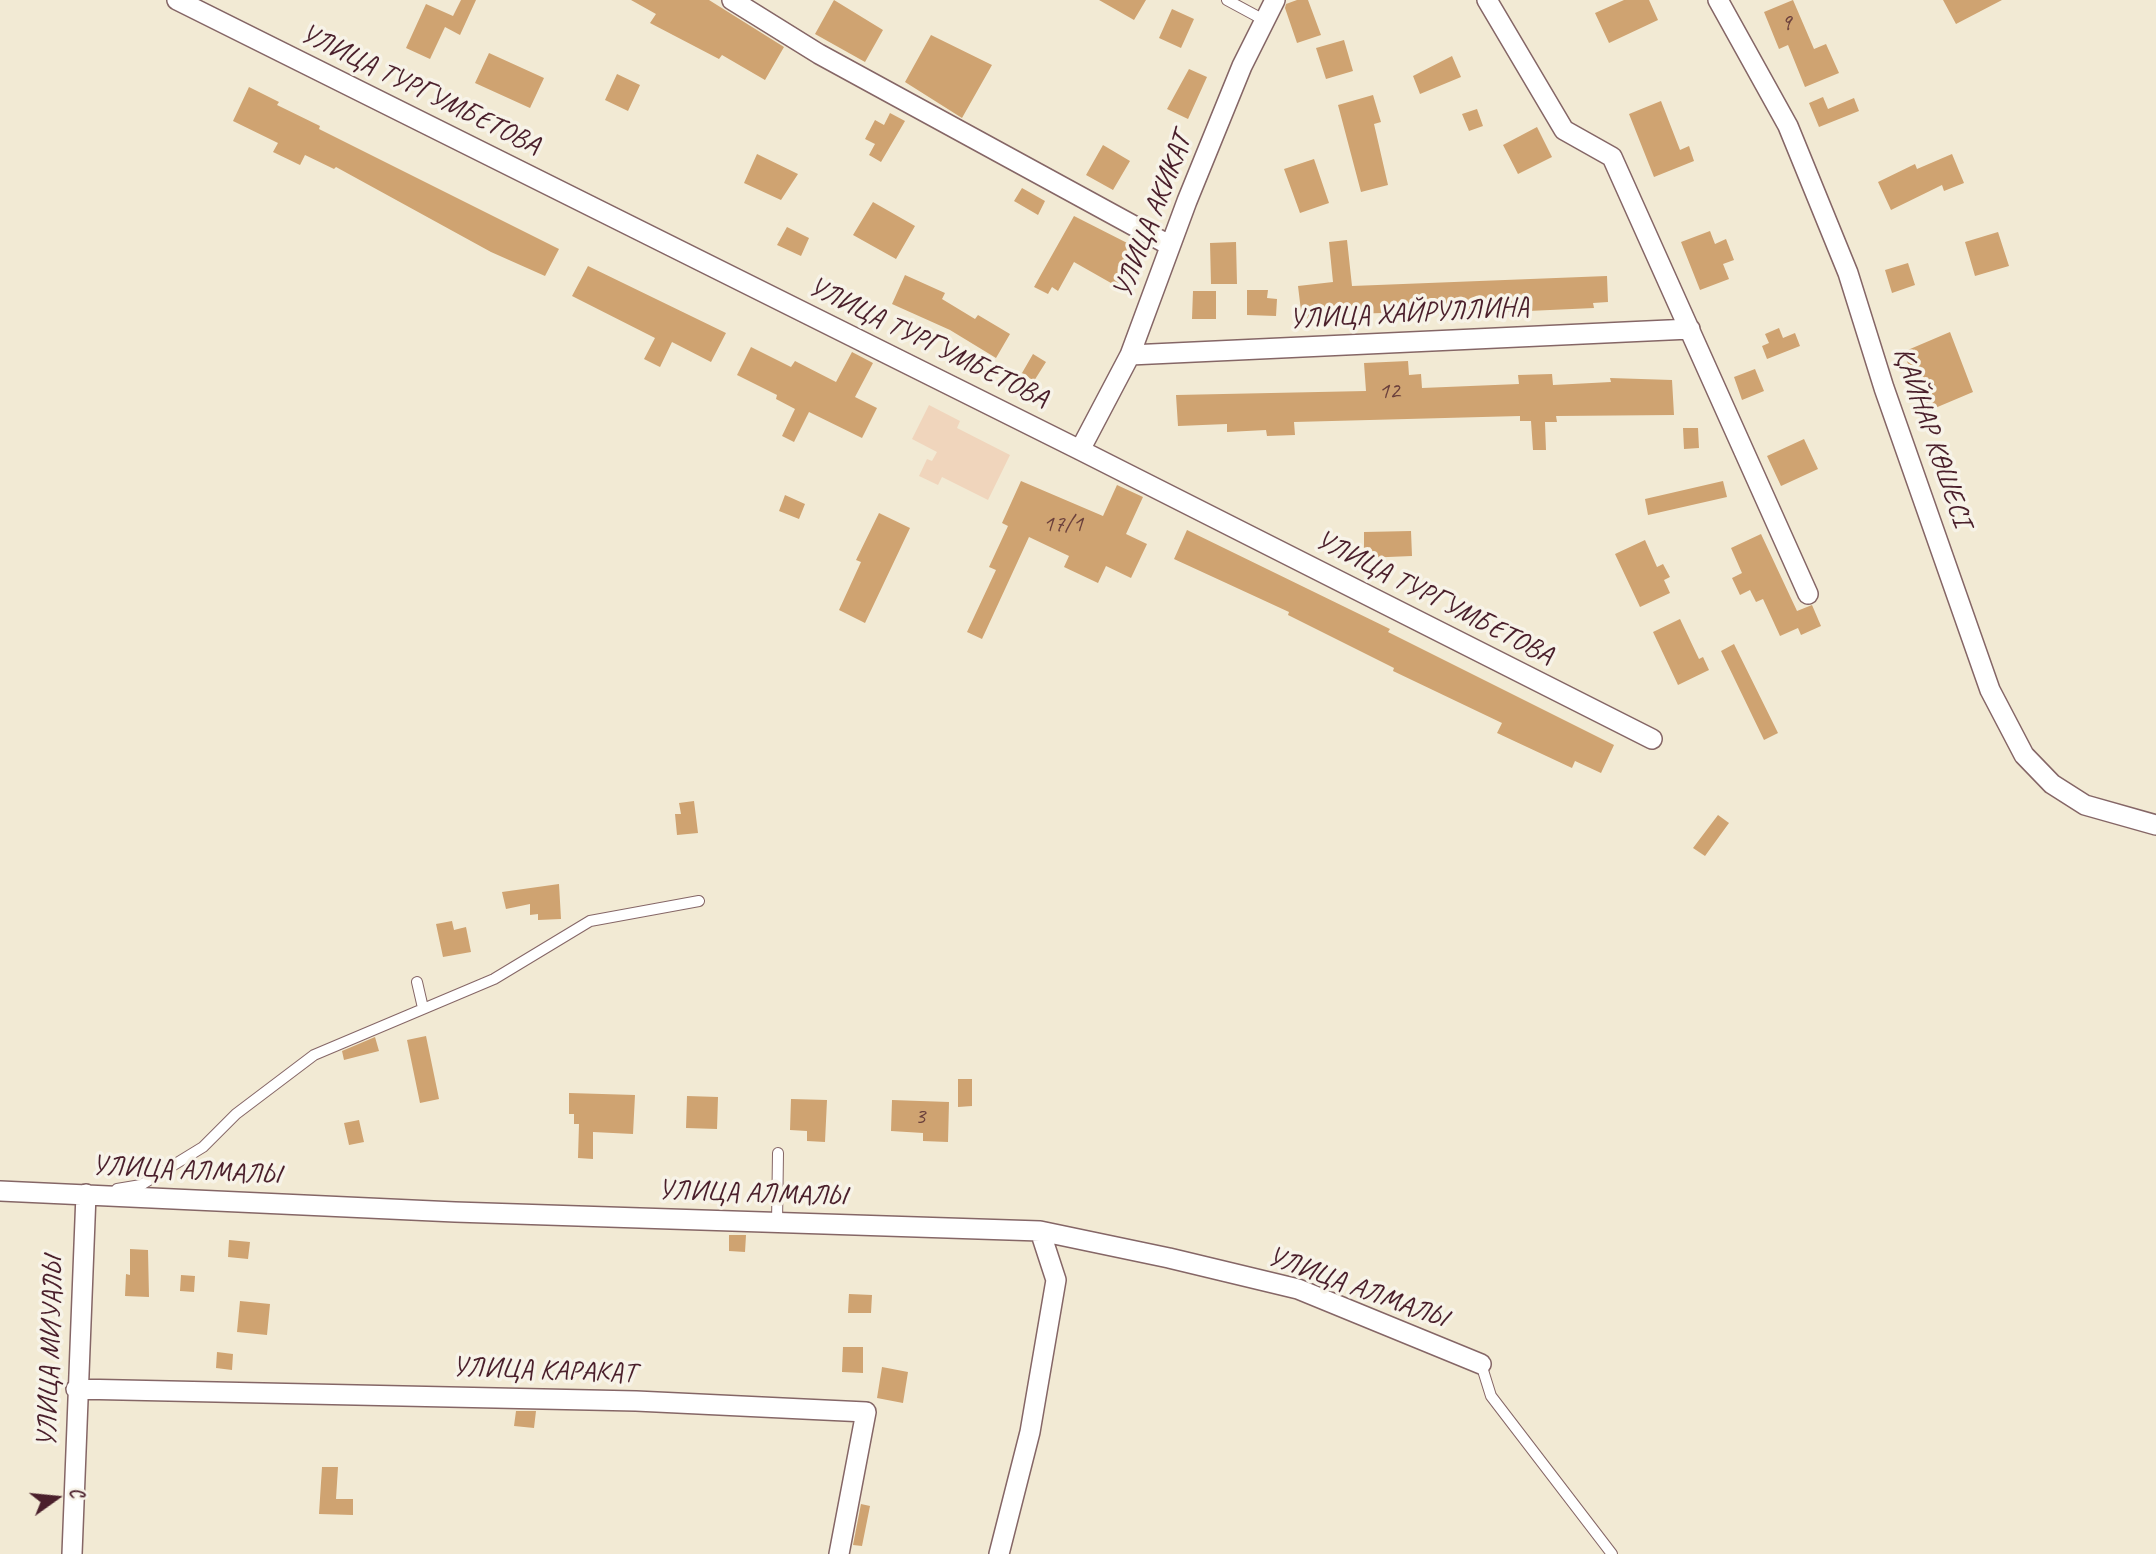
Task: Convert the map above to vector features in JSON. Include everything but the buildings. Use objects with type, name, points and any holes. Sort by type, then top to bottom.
[{"type":"street","name":"УЛИЦА ТУРГУМБЕТОВА","points":[[177,0],[1080,450],[1652,739]]},
{"type":"street","points":[[732,0],[819,54],[1169,245]]},
{"type":"street","name":"УЛИЦА АКИКАТ","points":[[1080,450],[1130,355],[1169,245],[1242,66],[1275,0]]},
{"type":"street","points":[[1487,0],[1564,130],[1612,157],[1808,594]]},
{"type":"street","name":"ҚАЙНАР КӨШЕСІ","points":[[1718,0],[1788,127],[1848,274],[1990,690],[2024,755],[2052,784],[2085,805],[2156,825]]},
{"type":"street","name":"УЛИЦА ХАЙРУЛЛИНА","points":[[1130,355],[1690,329]]},
{"type":"street","name":"УЛИЦА АЛМАЛЫ","points":[[0,1191],[455,1212],[1040,1231],[1298,1289],[1481,1364]]},
{"type":"street","name":"УЛИЦА МИУАЛЫ","points":[[72,1554],[76,1389],[86,1194]]},
{"type":"street","points":[[999,1554],[1030,1432],[1056,1280],[1040,1231]]},
{"type":"street","name":"УЛИЦА КАРАКАТ","points":[[76,1389],[572,1399],[866,1412],[839,1554]]},
{"type":"lane","points":[[1227,0],[1264,20]]},
{"type":"lane","points":[[86,1194],[141,1185],[203,1147],[236,1114],[314,1055],[494,979],[590,921],[699,901]]},
{"type":"lane","points":[[417,982],[423,1009]]},
{"type":"lane","points":[[777,1223],[778,1153]]},
{"type":"lane","points":[[1481,1364],[1491,1396],[1612,1554]]},
{"type":"shaded area","points":[[929,405],[960,421],[957,428],[1010,455],[988,500],[942,477],[938,485],[919,476],[927,459],[932,461],[937,452],[912,439]]}]
